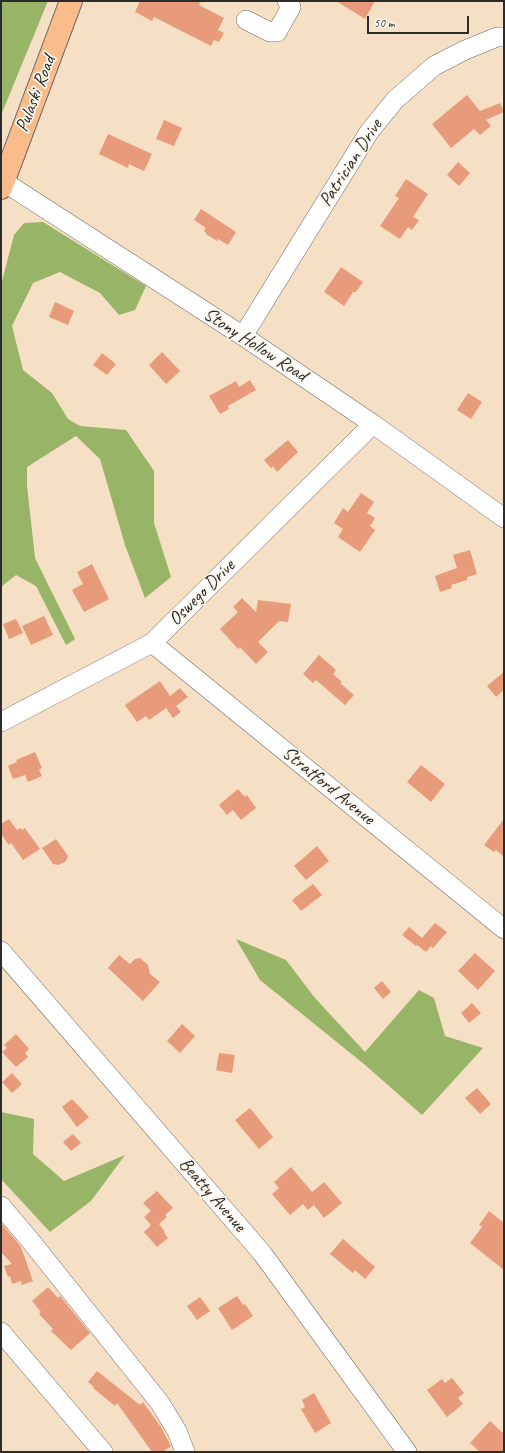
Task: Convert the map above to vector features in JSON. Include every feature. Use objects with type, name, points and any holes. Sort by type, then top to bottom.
[{"type":"main road","name":"Pulaski Road","points":[[2,183],[71,1]]},
{"type":"street","points":[[246,20],[270,32],[276,32],[291,7],[287,1]]},
{"type":"street","name":"Patrician Drive","points":[[243,336],[369,132],[395,100],[434,66],[466,50],[497,38],[504,37]]},
{"type":"street","name":"Stony Hollow Road","points":[[2,183],[243,336],[373,424],[504,518]]},
{"type":"street","name":"Oswego Drive","points":[[1,722],[152,643],[373,424]]},
{"type":"street","name":"Stratford Avenue","points":[[152,643],[504,929]]},
{"type":"street","name":"Beatty Avenue","points":[[1,952],[262,1253],[407,1452]]},
{"type":"street","points":[[1,1206],[160,1403],[177,1431],[185,1452]]},
{"type":"street","points":[[1,1332],[103,1452]]},
{"type":"green space","points":[[1,1],[48,1],[1,115]]},
{"type":"green space","points":[[43,222],[146,286],[135,310],[119,315],[100,293],[60,272],[33,283],[12,326],[23,370],[52,393],[68,419],[80,426],[126,430],[154,471],[154,523],[171,577],[145,598],[125,545],[100,459],[76,436],[27,467],[27,486],[35,558],[75,639],[66,645],[36,586],[16,575],[1,587],[1,285],[14,235],[24,223]]},
{"type":"green space","points":[[236,939],[286,960],[315,998],[365,1052],[419,990],[434,998],[445,1036],[483,1048],[422,1115],[364,1064],[260,980]]},
{"type":"green space","points":[[1,1112],[34,1119],[33,1154],[64,1181],[125,1155],[91,1201],[50,1232],[1,1179]]},
{"type":"building","points":[[140,1],[201,1],[199,5],[224,18],[218,30],[224,33],[219,42],[214,40],[211,46],[154,17],[152,21],[135,12]]},
{"type":"building","points":[[336,1],[375,1],[365,19]]},
{"type":"building","points":[[467,95],[480,111],[500,103],[504,112],[486,120],[491,126],[480,135],[474,129],[451,148],[432,124]]},
{"type":"building","points":[[164,120],[182,128],[174,146],[156,139]]},
{"type":"building","points":[[108,134],[152,154],[144,171],[129,164],[128,168],[99,154]]},
{"type":"building","points":[[458,162],[470,173],[459,186],[447,175]]},
{"type":"building","points":[[406,179],[428,194],[413,217],[419,220],[412,230],[408,227],[400,239],[380,226],[399,198],[395,196]]},
{"type":"building","points":[[201,209],[236,232],[228,245],[218,239],[217,241],[206,234],[204,231],[206,228],[194,220]]},
{"type":"building","points":[[341,267],[363,282],[356,292],[353,292],[344,306],[324,292]]},
{"type":"building","points":[[55,302],[74,311],[68,325],[49,317]]},
{"type":"building","points":[[162,352],[180,371],[166,384],[149,365]]},
{"type":"building","points":[[102,353],[116,364],[107,375],[93,365]]},
{"type":"building","points":[[250,380],[256,390],[228,406],[229,409],[220,414],[209,396],[236,381],[239,387]]},
{"type":"building","points":[[468,393],[482,402],[471,419],[457,410]]},
{"type":"building","points":[[288,440],[298,452],[277,472],[273,466],[271,468],[264,460]]},
{"type":"building","points":[[361,493],[374,502],[367,513],[375,518],[370,526],[375,530],[360,552],[338,537],[343,529],[334,523],[343,508],[348,512]]},
{"type":"building","points":[[470,550],[477,574],[467,577],[467,580],[451,585],[452,588],[440,592],[435,576],[457,568],[453,555]]},
{"type":"building","points":[[92,564],[109,599],[84,612],[72,590],[83,584],[77,572]]},
{"type":"building","points":[[242,598],[256,612],[258,600],[291,604],[288,622],[279,621],[258,642],[268,652],[256,664],[240,647],[238,649],[220,629],[238,612],[233,607]]},
{"type":"building","points":[[44,616],[53,635],[31,645],[22,626]]},
{"type":"building","points":[[16,619],[23,633],[9,639],[3,624]]},
{"type":"building","points":[[319,655],[336,670],[333,674],[342,682],[340,683],[354,695],[345,705],[316,680],[313,683],[303,674]]},
{"type":"building","points":[[504,672],[504,690],[496,697],[487,686]]},
{"type":"building","points":[[160,681],[170,696],[180,688],[188,697],[176,706],[181,712],[173,718],[166,708],[149,720],[146,716],[137,722],[125,705]]},
{"type":"building","points":[[35,752],[42,768],[39,770],[42,776],[28,782],[25,775],[13,779],[8,766],[17,762],[16,760]]},
{"type":"building","points":[[421,765],[445,784],[431,802],[407,782]]},
{"type":"building","points":[[238,789],[245,797],[247,795],[256,808],[241,820],[233,810],[227,815],[219,805]]},
{"type":"building","points":[[9,819],[17,830],[21,828],[22,830],[25,828],[40,849],[23,860],[11,843],[9,845],[1,834],[1,824]]},
{"type":"building","points":[[504,819],[504,857],[496,850],[494,852],[484,845]]},
{"type":"building","points":[[56,839],[68,856],[66,861],[59,865],[53,864],[42,848]]},
{"type":"building","points":[[317,846],[329,861],[306,880],[294,866]]},
{"type":"building","points":[[313,884],[322,895],[301,911],[292,900]]},
{"type":"building","points":[[435,923],[447,932],[433,948],[431,946],[426,952],[402,935],[409,927],[422,938]]},
{"type":"building","points":[[475,953],[495,971],[478,990],[458,971]]},
{"type":"building","points":[[119,955],[130,964],[135,959],[140,958],[148,965],[150,974],[160,982],[143,1001],[108,968]]},
{"type":"building","points":[[382,981],[391,992],[383,999],[374,988]]},
{"type":"building","points":[[472,1003],[481,1013],[469,1023],[461,1013]]},
{"type":"building","points":[[182,1024],[195,1036],[180,1053],[167,1041]]},
{"type":"building","points":[[16,1034],[29,1049],[25,1053],[28,1057],[16,1067],[2,1052],[7,1048],[4,1045]]},
{"type":"building","points":[[219,1053],[235,1055],[232,1073],[216,1070]]},
{"type":"building","points":[[12,1073],[22,1084],[12,1093],[2,1082]]},
{"type":"building","points":[[477,1088],[491,1104],[480,1114],[465,1098]]},
{"type":"building","points":[[72,1099],[89,1117],[77,1127],[62,1107]]},
{"type":"building","points":[[250,1108],[273,1137],[259,1149],[235,1120]]},
{"type":"building","points":[[73,1134],[81,1143],[71,1151],[63,1142]]},
{"type":"building","points":[[291,1167],[312,1192],[324,1182],[342,1203],[324,1218],[314,1205],[308,1210],[303,1204],[290,1215],[272,1194],[279,1188],[274,1182]]},
{"type":"building","points":[[157,1191],[173,1208],[165,1215],[167,1217],[159,1224],[168,1238],[157,1247],[144,1232],[151,1225],[144,1217],[151,1211],[143,1203]]},
{"type":"building","points":[[489,1211],[504,1223],[504,1270],[470,1243],[482,1227],[479,1225]]},
{"type":"building","points":[[1,1223],[21,1247],[33,1281],[22,1285],[21,1281],[12,1284],[10,1276],[8,1277],[4,1266],[12,1264],[1,1252]]},
{"type":"building","points":[[343,1239],[375,1267],[365,1279],[355,1270],[353,1273],[330,1254]]},
{"type":"building","points":[[48,1287],[58,1298],[60,1296],[90,1333],[71,1350],[51,1331],[53,1329],[39,1314],[41,1312],[32,1301]]},
{"type":"building","points":[[237,1296],[243,1305],[245,1304],[253,1316],[232,1330],[218,1308]]},
{"type":"building","points":[[200,1297],[210,1311],[197,1320],[187,1306]]},
{"type":"building","points":[[97,1371],[140,1405],[143,1402],[161,1427],[171,1446],[163,1452],[152,1452],[117,1403],[115,1406],[88,1382]]},
{"type":"building","points":[[452,1378],[464,1393],[458,1398],[463,1404],[447,1417],[427,1390],[442,1379],[445,1383]]},
{"type":"building","points":[[314,1393],[331,1423],[315,1433],[301,1409],[305,1407],[302,1400]]},
{"type":"building","points":[[490,1421],[504,1434],[504,1452],[480,1452],[470,1443]]}]
